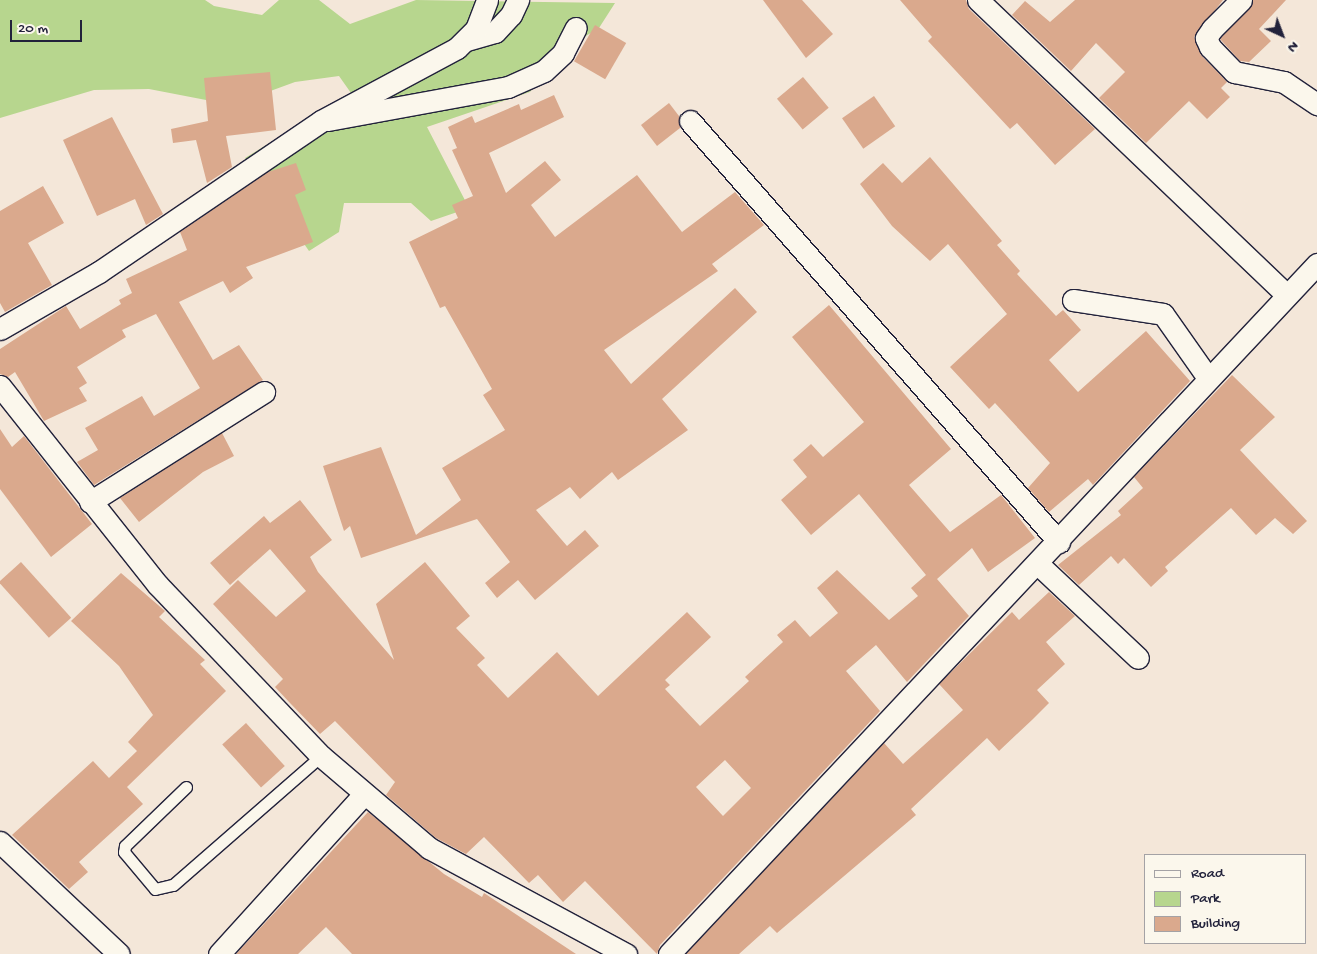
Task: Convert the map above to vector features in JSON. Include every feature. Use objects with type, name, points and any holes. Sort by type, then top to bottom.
[{"type":"street","points":[[467,40],[487,0]]},
{"type":"street","points":[[0,329],[99,272],[321,121],[467,40],[495,32],[511,16],[518,0]]},
{"type":"street","points":[[978,0],[1286,295]]},
{"type":"street","points":[[1241,0],[1206,38],[1210,48],[1234,72],[1284,82],[1317,104]]},
{"type":"street","points":[[321,121],[508,87],[544,71],[563,52],[576,28]]},
{"type":"street","points":[[690,121],[1059,542]]},
{"type":"street","points":[[669,954],[1059,542],[1208,378],[1317,264]]},
{"type":"street","points":[[1074,300],[1163,314],[1208,378]]},
{"type":"street","points":[[0,386],[90,502],[158,585],[321,756],[429,848],[626,954]]},
{"type":"street","points":[[90,502],[264,392]]},
{"type":"street","points":[[1038,564],[1138,658]]},
{"type":"street","points":[[219,954],[364,794]]},
{"type":"street","points":[[0,842],[119,954]]},
{"type":"lane","points":[[186,787],[125,846],[124,852],[155,889],[173,885],[321,756]]},
{"type":"green space","points":[[0,0],[205,0],[214,6],[262,15],[279,0],[319,0],[350,24],[416,0],[615,3],[599,28],[561,51],[530,92],[427,127],[469,208],[431,221],[411,203],[344,203],[339,232],[309,251],[245,158],[351,93],[339,76],[295,82],[232,105],[149,89],[94,90],[0,118]]},
{"type":"building","points":[[763,0],[802,0],[833,34],[806,58]]},
{"type":"building","points":[[900,0],[966,0],[969,9],[1095,129],[1055,165],[1017,123],[1010,129],[928,41],[932,37]]},
{"type":"building","points":[[1075,0],[1223,0],[1194,37],[1201,55],[1227,82],[1221,88],[1230,97],[1207,119],[1189,101],[1146,143],[1099,98],[1125,72],[1096,43],[1071,71],[1012,15],[1025,1],[1050,22]]},
{"type":"building","points":[[1253,0],[1286,0],[1259,29],[1271,41],[1249,62],[1240,61],[1220,39]]},
{"type":"building","points":[[595,25],[626,43],[605,79],[574,61]]},
{"type":"building","points":[[270,72],[276,130],[226,136],[232,167],[207,183],[196,140],[173,143],[171,129],[208,121],[204,78]]},
{"type":"building","points":[[803,77],[829,108],[803,129],[777,99]]},
{"type":"building","points":[[554,95],[564,117],[489,153],[506,193],[545,161],[561,180],[531,205],[555,237],[637,175],[682,232],[735,192],[764,225],[712,264],[718,271],[604,350],[631,384],[735,288],[757,312],[662,399],[688,430],[618,480],[612,472],[580,499],[570,487],[536,510],[567,546],[585,530],[599,546],[535,600],[518,580],[497,598],[485,583],[510,562],[477,519],[361,558],[350,526],[344,531],[323,466],[381,447],[416,535],[461,500],[442,468],[505,430],[483,395],[492,389],[445,306],[440,308],[409,242],[458,218],[452,205],[473,196],[452,150],[457,148],[448,127],[472,116],[475,123],[519,104],[521,110]]},
{"type":"building","points":[[874,96],[895,126],[863,149],[842,118]]},
{"type":"building","points":[[669,103],[679,116],[680,128],[657,146],[641,125]]},
{"type":"building","points":[[112,117],[163,214],[146,225],[135,199],[97,216],[63,140]]},
{"type":"building","points":[[930,157],[1002,241],[997,245],[1020,271],[1017,274],[1056,316],[1063,310],[1081,330],[1049,360],[1078,392],[1146,331],[1190,381],[1093,485],[1088,479],[1049,512],[1028,488],[1050,463],[995,403],[989,409],[950,367],[1007,314],[948,244],[930,261],[892,226],[860,184],[883,163],[902,183]]},
{"type":"building","points":[[296,163],[306,190],[295,195],[313,242],[246,267],[253,278],[230,293],[223,281],[179,302],[213,360],[239,345],[263,380],[94,485],[77,462],[98,450],[85,428],[142,396],[154,416],[200,388],[156,314],[122,330],[126,337],[77,367],[87,383],[79,388],[87,401],[44,421],[15,372],[8,377],[0,374],[0,349],[66,306],[80,329],[121,304],[119,300],[132,293],[126,279],[187,250],[180,232],[268,172]]},
{"type":"building","points":[[43,186],[64,223],[28,243],[52,285],[5,312],[0,303],[0,211]]},
{"type":"building","points":[[829,305],[951,449],[909,485],[950,532],[1001,495],[1035,538],[988,572],[972,548],[937,579],[969,616],[907,682],[876,645],[846,671],[880,711],[660,945],[657,954],[585,881],[563,902],[538,875],[529,883],[484,837],[466,854],[436,838],[386,795],[395,782],[335,721],[320,734],[290,703],[275,687],[283,679],[213,604],[238,580],[276,617],[306,591],[270,549],[230,585],[210,563],[264,516],[270,523],[300,500],[332,540],[310,557],[318,572],[394,660],[376,604],[425,562],[470,616],[456,628],[485,658],[477,665],[508,698],[557,652],[598,696],[687,612],[711,637],[665,680],[670,685],[665,689],[700,726],[749,681],[745,677],[783,642],[777,635],[795,620],[810,637],[838,613],[817,588],[837,570],[889,620],[918,596],[911,588],[926,575],[859,494],[811,535],[781,500],[807,477],[793,460],[811,444],[823,457],[864,422],[792,337]],"holes":[[[725,760],[751,788],[723,816],[696,787]]]},
{"type":"building","points":[[1232,375],[1275,417],[1240,450],[1307,521],[1293,534],[1275,518],[1256,535],[1231,508],[1165,567],[1168,571],[1151,587],[1124,558],[1118,564],[1111,556],[1079,585],[1058,565],[1121,515],[1118,511],[1143,488],[1134,477]]},
{"type":"building","points":[[0,429],[12,447],[24,436],[92,524],[51,557],[0,489]]},
{"type":"building","points":[[222,433],[234,456],[203,472],[139,522],[120,498]]},
{"type":"building","points":[[21,562],[71,618],[49,638],[0,584],[0,581]]},
{"type":"building","points":[[121,573],[165,611],[159,617],[205,660],[200,664],[226,691],[127,787],[143,804],[79,862],[88,872],[69,889],[12,835],[93,761],[109,778],[137,751],[128,742],[153,715],[119,666],[71,621]]},
{"type":"building","points":[[1049,592],[1075,616],[1046,642],[1065,664],[1037,690],[1049,703],[1033,719],[999,751],[987,738],[911,809],[916,815],[777,933],[770,926],[739,954],[686,954],[884,743],[903,764],[963,710],[939,684],[1012,612],[1019,620]]},
{"type":"building","points":[[246,723],[285,766],[261,788],[222,744]]},
{"type":"building","points":[[368,812],[444,874],[482,897],[484,893],[576,954],[352,954],[326,927],[298,954],[236,954]]}]
